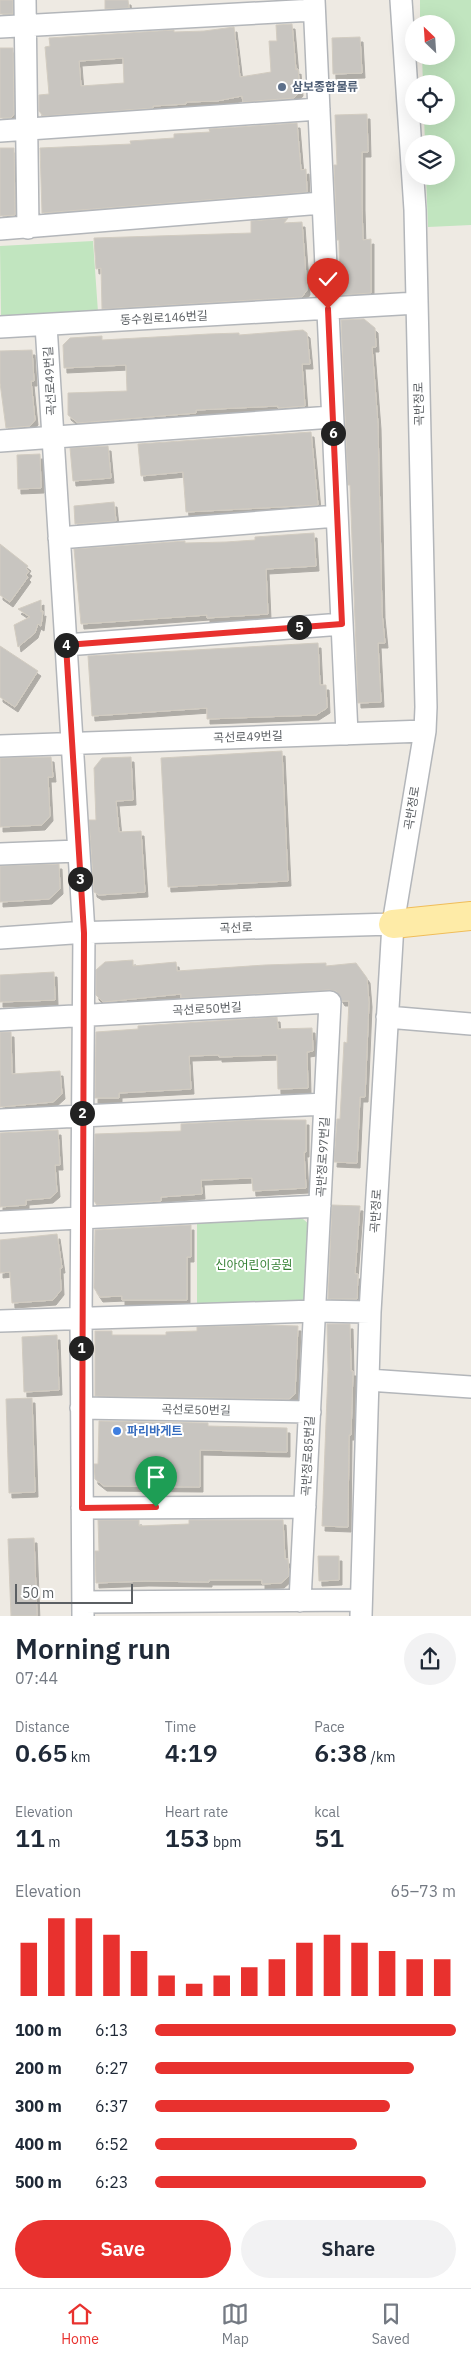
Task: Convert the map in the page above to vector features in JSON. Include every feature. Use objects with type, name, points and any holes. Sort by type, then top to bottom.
[{"type":"main road","name":"곡선로","points":[[393,924],[471,916]]},
{"type":"street","points":[[24,0],[26,26],[28,228]]},
{"type":"street","name":"곡반정로","points":[[361,1608],[370,1312],[393,924],[425,731],[426,707],[415,210],[401,0]]},
{"type":"street","points":[[0,27],[314,5],[346,734]]},
{"type":"street","points":[[0,131],[319,109]]},
{"type":"street","points":[[0,229],[322,203]]},
{"type":"street","name":"동수원로146번길","points":[[0,328],[417,303]]},
{"type":"street","name":"곡선로49번길","points":[[46,325],[84,933]]},
{"type":"street","points":[[0,441],[332,417]]},
{"type":"street","points":[[59,538],[337,516]]},
{"type":"street","points":[[66,645],[342,624]]},
{"type":"street","name":"곡선로49번길","points":[[0,746],[425,731]]},
{"type":"street","points":[[0,854],[78,851]]},
{"type":"street","name":"곡선로","points":[[0,938],[84,933],[393,924]]},
{"type":"street","points":[[84,933],[81,1317],[83,1609],[300,1601],[361,1608]]},
{"type":"street","name":"곡선로50번길","points":[[0,1020],[330,1002]]},
{"type":"street","name":"곡반정로97번길","points":[[315,1311],[330,1002]]},
{"type":"street","points":[[387,1017],[471,1024]]},
{"type":"street","points":[[0,1120],[325,1104]]},
{"type":"street","points":[[0,1222],[320,1206]]},
{"type":"street","points":[[0,1321],[315,1311],[370,1312]]},
{"type":"street","name":"곡반정로85번길","points":[[300,1601],[315,1311]]},
{"type":"street","points":[[368,1380],[471,1387]]},
{"type":"street","name":"곡선로50번길","points":[[81,1408],[310,1412]]},
{"type":"street","points":[[82,1508],[305,1507]]},
{"type":"green space","points":[[420,0],[471,0],[471,225],[428,227],[426,185],[455,185],[455,135],[425,135],[424,125],[455,125],[455,75],[423,75],[422,65],[455,65],[455,15],[420,15]]},
{"type":"green space","points":[[93,241],[98,312],[1,316],[0,246]]},
{"type":"green space","name":"신아어린이공원","points":[[197,1219],[303,1219],[310,1225],[311,1303],[197,1311]]},
{"type":"building","points":[[0,0],[13,0],[13,14],[0,14]]},
{"type":"building","points":[[105,0],[128,0],[129,8],[105,9]]},
{"type":"building","points":[[292,24],[300,91],[294,98],[243,102],[242,96],[217,101],[153,106],[153,108],[43,116],[39,111],[39,95],[49,94],[45,47],[50,46],[49,38],[174,30],[174,32],[204,31],[234,27],[240,77],[271,72],[269,41],[277,41],[276,25]],"holes":[[[123,58],[124,83],[81,86],[79,61]]]},
{"type":"building","points":[[360,37],[362,73],[333,74],[332,38]]},
{"type":"building","points":[[0,48],[13,48],[14,114],[11,118],[0,118]]},
{"type":"building","points":[[367,114],[368,152],[362,152],[362,205],[363,240],[371,239],[371,293],[340,295],[339,240],[337,240],[334,165],[337,165],[335,115]]},
{"type":"building","points":[[297,123],[301,170],[306,169],[307,192],[42,213],[40,148],[131,144],[130,141],[174,138],[174,134],[210,132],[209,129]]},
{"type":"building","points":[[0,148],[14,148],[15,215],[0,216]]},
{"type":"building","points":[[288,218],[284,223],[302,222],[307,290],[302,297],[102,309],[101,268],[96,269],[94,238],[251,233],[251,221]]},
{"type":"building","points":[[364,319],[375,328],[376,347],[372,347],[378,424],[382,613],[385,643],[378,643],[381,702],[358,703],[350,485],[348,485],[341,320]]},
{"type":"building","points":[[303,330],[307,333],[310,364],[302,364],[305,406],[196,410],[196,413],[78,423],[68,415],[68,393],[127,391],[126,365],[64,368],[63,345],[70,338],[102,336],[102,340],[209,334],[239,333],[239,335]]},
{"type":"building","points":[[32,350],[34,381],[31,381],[35,420],[30,426],[6,428],[0,383],[0,351]]},
{"type":"building","points":[[311,432],[318,505],[186,512],[183,472],[141,476],[138,444]]},
{"type":"building","points":[[108,446],[111,478],[73,481],[70,448]]},
{"type":"building","points":[[40,454],[41,488],[18,489],[17,455]]},
{"type":"building","points":[[114,502],[116,521],[75,524],[74,506]]},
{"type":"building","points":[[314,533],[316,566],[266,569],[268,614],[207,618],[207,615],[81,624],[74,549],[185,541],[185,543],[226,542],[255,540],[255,537]]},
{"type":"building","points":[[0,544],[28,566],[26,569],[29,571],[26,575],[28,577],[10,602],[0,595]]},
{"type":"building","points":[[41,600],[41,612],[43,611],[41,626],[38,624],[35,633],[18,647],[14,625],[30,617],[18,609]]},
{"type":"building","points":[[318,643],[320,685],[326,685],[327,708],[316,715],[207,719],[207,708],[92,716],[88,656]]},
{"type":"building","points":[[0,646],[38,671],[15,707],[0,697]]},
{"type":"building","points":[[282,751],[288,881],[168,887],[161,758]]},
{"type":"building","points":[[51,757],[53,777],[48,777],[50,816],[42,825],[0,827],[0,758]]},
{"type":"building","points":[[131,757],[133,800],[116,801],[119,832],[141,831],[145,892],[99,895],[94,892],[89,820],[96,820],[94,768],[102,758]]},
{"type":"building","points":[[59,864],[60,889],[49,899],[0,902],[0,866]]},
{"type":"building","points":[[133,960],[133,966],[176,962],[177,971],[265,965],[326,963],[326,966],[356,963],[367,978],[369,1002],[365,1097],[360,1097],[357,1163],[334,1162],[337,1119],[340,1119],[344,1042],[347,1043],[349,1001],[342,1001],[336,991],[329,990],[181,998],[181,994],[103,1002],[96,995],[96,970],[105,962]]},
{"type":"building","points":[[54,972],[55,1000],[0,1002],[0,975]]},
{"type":"building","points":[[277,1017],[278,1029],[312,1028],[313,1051],[307,1052],[308,1088],[278,1089],[277,1055],[189,1056],[191,1089],[119,1093],[119,1098],[95,1098],[96,1032],[138,1029],[138,1026]]},
{"type":"building","points":[[0,1032],[11,1032],[12,1074],[60,1071],[62,1094],[53,1102],[0,1107]]},
{"type":"building","points":[[252,1120],[306,1120],[306,1152],[304,1152],[306,1188],[253,1191],[252,1178],[201,1180],[202,1194],[161,1197],[161,1201],[97,1205],[94,1201],[95,1134],[181,1131],[181,1124]]},
{"type":"building","points":[[58,1130],[60,1165],[55,1165],[57,1192],[50,1198],[26,1200],[26,1205],[0,1207],[0,1133]]},
{"type":"building","points":[[332,1205],[360,1206],[355,1274],[358,1274],[357,1299],[328,1299]]},
{"type":"building","points":[[191,1225],[191,1257],[187,1257],[187,1300],[122,1300],[122,1296],[100,1297],[94,1288],[95,1230]]},
{"type":"building","points":[[57,1234],[62,1268],[60,1268],[61,1290],[53,1300],[12,1303],[10,1272],[0,1273],[0,1240]]},
{"type":"building","points":[[327,1324],[350,1324],[351,1371],[353,1371],[351,1435],[349,1435],[348,1527],[322,1526],[328,1370]]},
{"type":"building","points":[[298,1326],[295,1394],[289,1399],[95,1396],[95,1331],[112,1331],[112,1335],[166,1335],[166,1332],[197,1331],[197,1327]]},
{"type":"building","points":[[57,1335],[59,1390],[24,1392],[22,1337]]},
{"type":"building","points":[[32,1398],[35,1492],[9,1493],[6,1399]]},
{"type":"building","points":[[99,1421],[208,1423],[208,1426],[287,1428],[287,1452],[200,1450],[200,1487],[104,1486],[95,1479],[94,1464],[98,1464]]},
{"type":"building","points":[[98,1520],[139,1520],[139,1526],[189,1524],[189,1520],[283,1520],[285,1559],[288,1559],[289,1576],[281,1583],[262,1584],[262,1580],[96,1583],[95,1551],[99,1551]]},
{"type":"building","points":[[34,1538],[37,1616],[11,1616],[8,1539]]},
{"type":"building","points":[[318,1556],[339,1556],[339,1580],[319,1581]]},
{"type":"place","name":"삼보종합물류","points":[[282,87]]},
{"type":"place","name":"파리바게트","points":[[117,1431]]},
{"type":"route","points":[[156,1507],[82,1508],[81,1317],[84,933],[66,645],[342,624],[328,309]]}]
